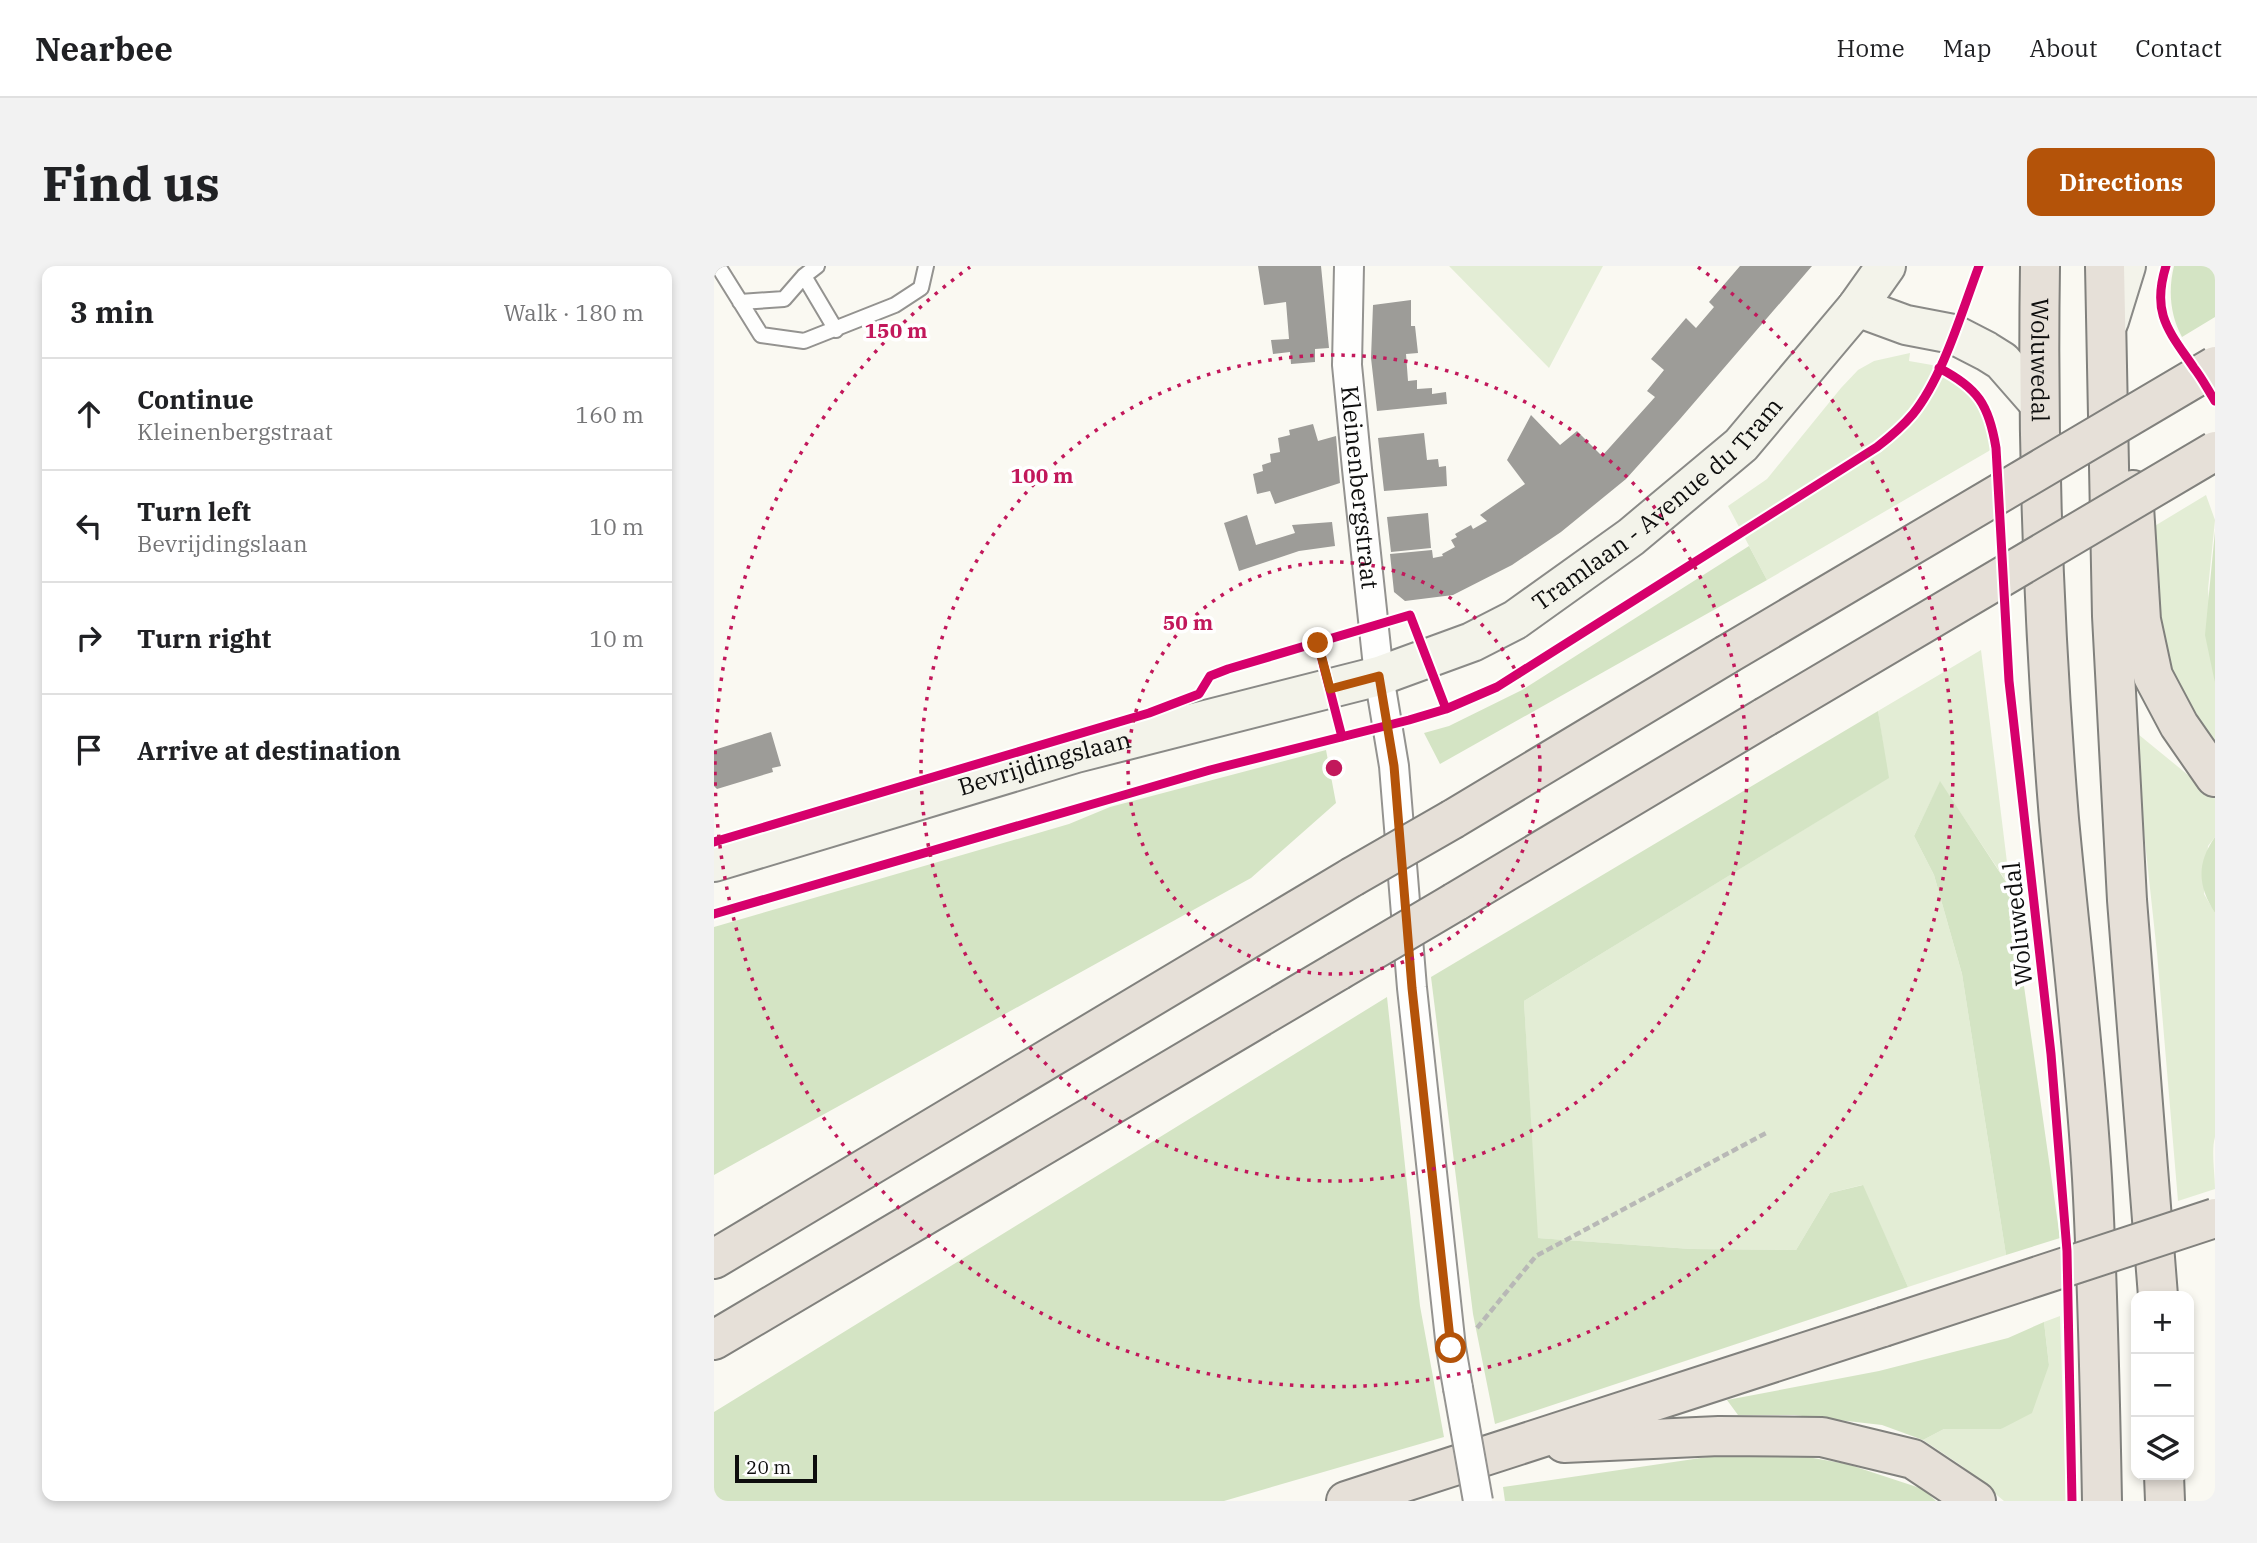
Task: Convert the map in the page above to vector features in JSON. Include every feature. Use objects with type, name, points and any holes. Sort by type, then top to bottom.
[{"type":"highway","name":"Woluwedal","points":[[2040,266],[2038,401],[2045,616],[2059,819],[2080,1020],[2092,1176],[2099,1330],[2102,1501]]},
{"type":"highway","points":[[2105,266],[2112,616],[2127,900],[2158,1291]]},
{"type":"highway","points":[[2105,337],[2125,383],[2141,620],[2153,676],[2179,725],[2215,778]]},
{"type":"highway","points":[[714,1259],[1726,654],[2215,366]]},
{"type":"highway","points":[[714,1340],[2215,451]]},
{"type":"highway","points":[[2112,616],[2124,641],[2135,698],[2160,744],[2215,778]]},
{"type":"highway","points":[[714,1231],[854,1174]]},
{"type":"highway","points":[[1346,1501],[2215,1217]]},
{"type":"highway","points":[[1523,1444],[1720,1436],[1822,1437],[1913,1460],[1976,1501]]},
{"type":"highway","points":[[2164,1480],[2165,1501]]},
{"type":"street","name":"Kleinenbergstraat","points":[[1349,266],[1348,365],[1379,676],[1394,766],[1413,1002],[1451,1348],[1478,1501]]},
{"type":"street","name":"Tramlaan - Avenue du Tram","points":[[1379,676],[1472,642],[1515,620],[1631,537],[1741,445],[1857,307],[1886,266]]},
{"type":"street","points":[[2105,337],[2126,266]]},
{"type":"street","points":[[1857,307],[1906,324],[1953,334],[1986,351],[2002,361],[2038,401]]},
{"type":"street","name":"Bevrijdingslaan","points":[[714,862],[1076,753],[1379,676]]},
{"type":"lane","points":[[718,266],[761,335],[804,341],[895,305],[921,288],[926,266]]},
{"type":"lane","points":[[740,302],[784,299],[804,276],[817,266]]},
{"type":"lane","points":[[804,276],[836,330]]},
{"type":"path","points":[[1473,1332],[1536,1256],[1768,1132]]},
{"type":"green space","points":[[1449,266],[1603,266],[1549,368]]},
{"type":"green space","points":[[2174,266],[2215,266],[2215,317],[2182,337],[2171,302]]},
{"type":"green space","points":[[1910,353],[1909,361],[1932,365],[1956,381],[1977,400],[1986,415],[1994,448],[1767,580],[1728,506],[1767,479],[1858,370],[1874,361]]},
{"type":"green space","points":[[2206,495],[2215,520],[2208,589],[2215,683],[2215,749],[2168,684],[2148,530]]},
{"type":"green space","points":[[2215,531],[2215,683],[2205,635]]},
{"type":"green space","points":[[1749,546],[1767,580],[1440,764],[1424,733],[1449,726],[1522,690]]},
{"type":"green space","points":[[1981,650],[2010,887],[1940,782],[1914,836],[1934,875],[1962,974],[2006,1255],[1908,1287],[1862,1185],[1830,1193],[1796,1250],[1691,1249],[1537,1238],[1524,1001],[1888,778],[1878,711]]},
{"type":"green space","points":[[1878,711],[1889,778],[1524,1001],[1538,1238],[1691,1249],[1796,1250],[1830,1193],[1863,1185],[1908,1287],[1495,1424],[1473,1314],[1431,977]]},
{"type":"green space","points":[[2133,730],[2215,797],[2215,837],[2208,846],[2204,894],[2215,913],[2215,1189],[2178,1201],[2157,953]]},
{"type":"green space","points":[[1326,750],[1336,803],[1251,878],[714,1175],[714,927],[1069,824],[1110,807]]},
{"type":"green space","points":[[1940,781],[2010,888],[2060,1238],[2006,1255],[1962,974],[1934,875],[1914,836]]},
{"type":"green space","points":[[2215,837],[2215,913],[2205,894],[2201,875],[2205,856]]},
{"type":"green space","points":[[1387,997],[1420,1306],[1444,1437],[1224,1501],[714,1501],[714,1412]]},
{"type":"green space","points":[[2060,1316],[2066,1501],[2004,1501],[1962,1466],[1923,1440],[1944,1429],[2001,1429],[2049,1365],[2044,1322]]},
{"type":"green space","points":[[2044,1322],[2049,1365],[2032,1413],[2001,1429],[1944,1429],[1923,1440],[1882,1425],[1794,1415],[1738,1415],[1727,1400],[1879,1371],[2008,1338]]},
{"type":"green space","points":[[1762,1449],[1847,1464],[1923,1489],[1936,1501],[1505,1501],[1503,1487]]},
{"type":"building","points":[[1258,266],[1321,266],[1329,348],[1315,349],[1315,362],[1291,364],[1290,352],[1273,354],[1271,340],[1289,339],[1286,302],[1264,305]]},
{"type":"building","points":[[1740,266],[1812,266],[1626,479],[1561,532],[1512,565],[1453,595],[1405,601],[1394,592],[1390,554],[1432,550],[1433,558],[1443,556],[1442,554],[1455,547],[1451,540],[1457,537],[1455,534],[1471,525],[1473,529],[1487,521],[1480,515],[1525,484],[1507,460],[1531,415],[1560,445],[1577,431],[1602,456],[1655,397],[1647,391],[1664,370],[1651,359],[1686,318],[1696,328],[1714,307],[1709,302]]},
{"type":"building","points":[[1411,300],[1411,326],[1415,326],[1418,353],[1406,354],[1408,381],[1417,380],[1417,389],[1432,388],[1432,394],[1446,392],[1447,404],[1377,411],[1371,358],[1373,305]]},
{"type":"building","points":[[1313,424],[1318,441],[1336,436],[1340,483],[1275,504],[1270,491],[1257,494],[1253,474],[1263,471],[1262,465],[1271,462],[1270,454],[1280,452],[1278,438],[1290,435],[1289,430]]},
{"type":"building","points":[[1424,433],[1427,460],[1438,459],[1439,467],[1446,466],[1447,486],[1384,491],[1378,438]]},
{"type":"building","points":[[1428,513],[1431,548],[1391,552],[1387,517]]},
{"type":"building","points":[[1247,515],[1256,545],[1295,533],[1292,525],[1332,522],[1335,546],[1299,551],[1239,571],[1224,523]]},
{"type":"building","points":[[771,732],[781,766],[772,768],[773,772],[717,789],[714,786],[714,750]]},
{"type":"cycle path","points":[[714,914],[1210,770],[1409,720],[1446,709],[1497,687],[1877,447],[1896,432],[1913,414],[1934,382],[1979,266]]},
{"type":"cycle path","points":[[2166,266],[2161,297],[2165,321],[2215,401]]},
{"type":"cycle path","points":[[1939,368],[1963,383],[1980,399],[1990,420],[1996,448],[2009,681],[2051,1054],[2067,1251],[2072,1501]]},
{"type":"cycle path","points":[[714,842],[1149,713],[1199,694],[1210,676],[1228,669],[1410,615],[1446,709]]},
{"type":"cycle path","points":[[1318,644],[1342,737]]},
{"type":"route","points":[[1318,643],[1330,689],[1379,676],[1394,766],[1412,988],[1451,1348]]}]
